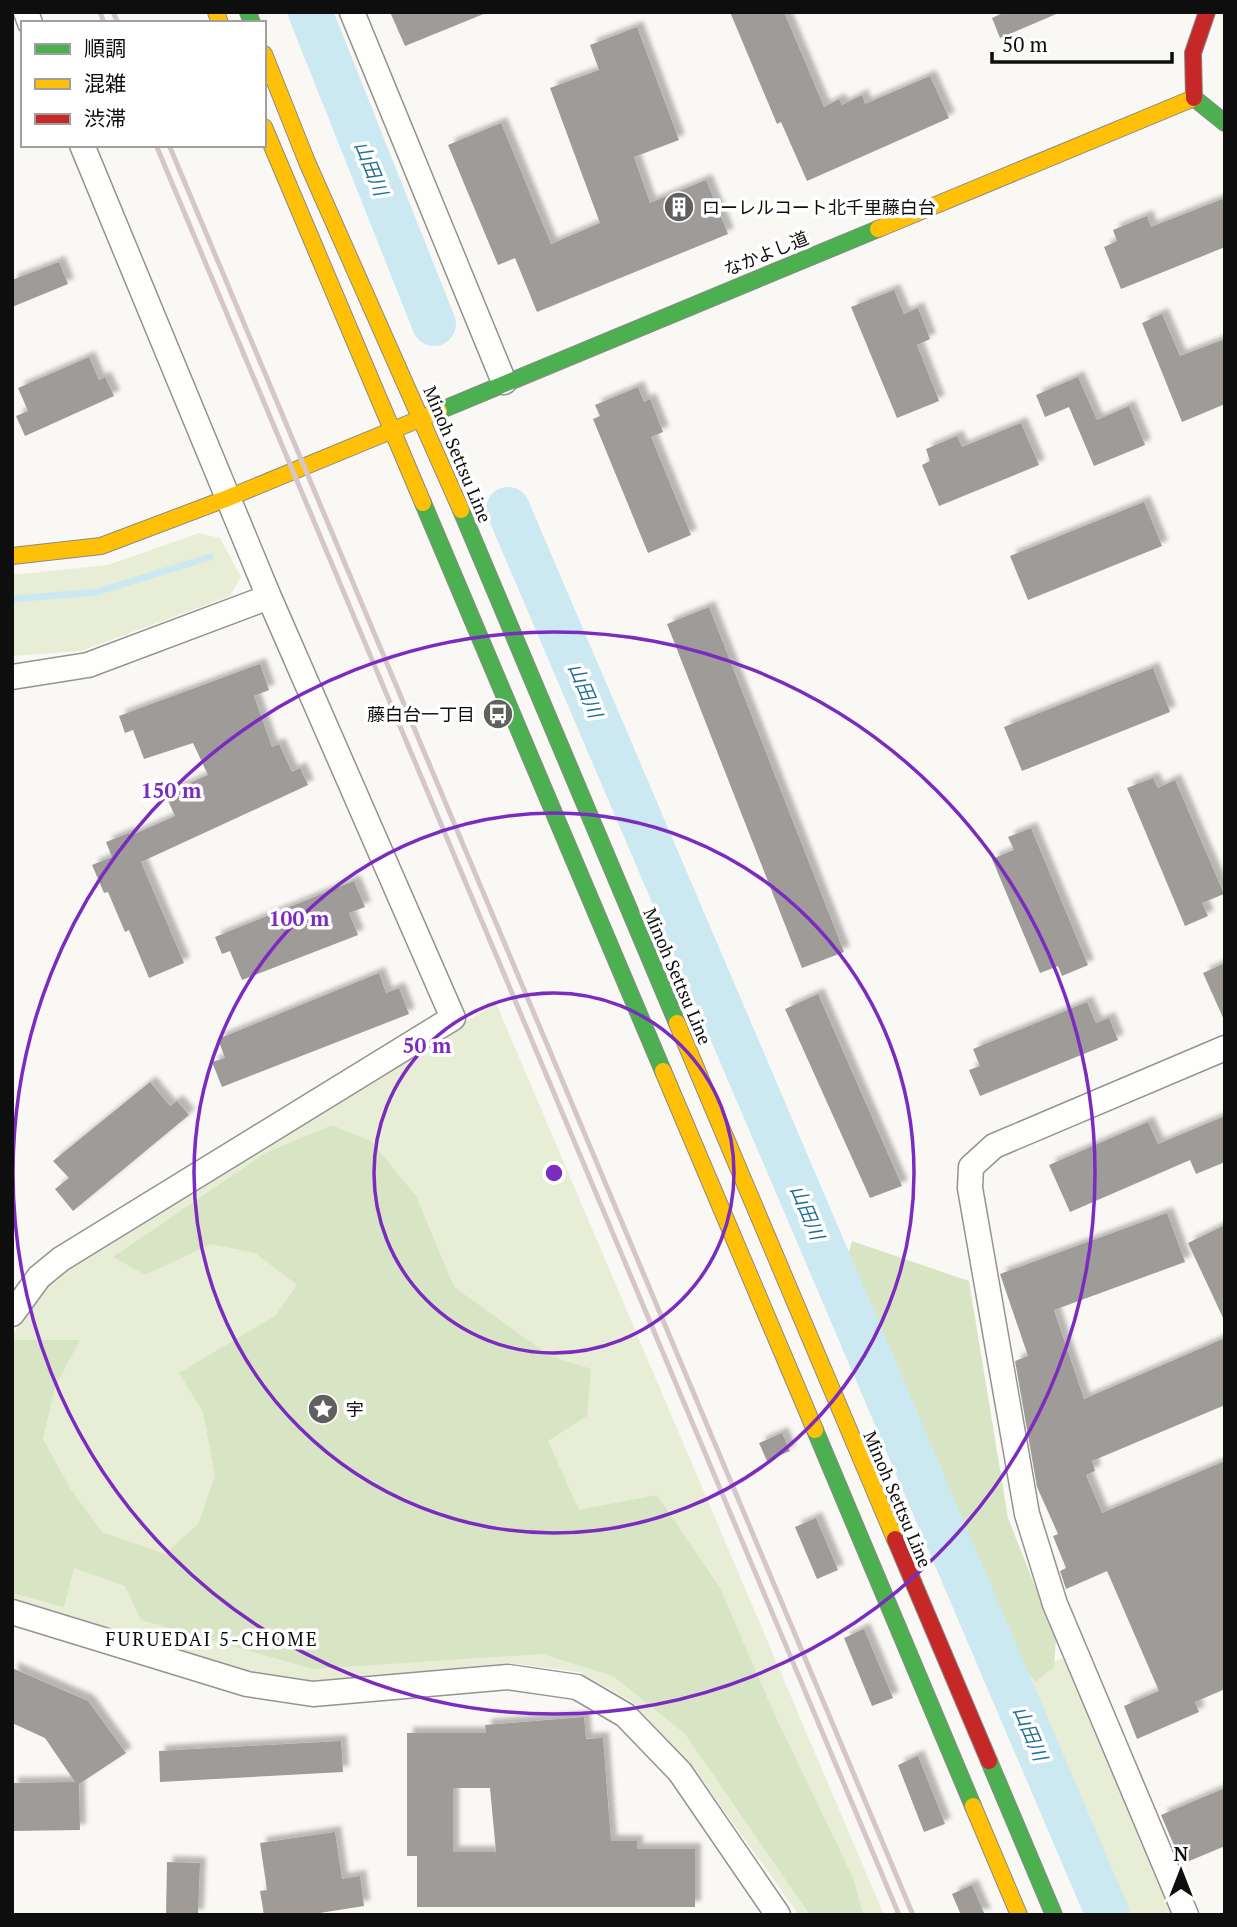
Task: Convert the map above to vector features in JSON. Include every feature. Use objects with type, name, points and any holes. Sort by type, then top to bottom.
[{"type":"main road","points":[[1207,12],[1193,53],[1194,98],[1225,123]]},
{"type":"main road","name":"Minoh Settsu Line","points":[[266,59],[307,162],[422,417],[1054,1915]]},
{"type":"main road","name":"なかよし道","points":[[12,556],[101,546],[228,498],[1194,98]]},
{"type":"main road","points":[[266,132],[502,695],[702,1158],[1019,1915]]},
{"type":"street","points":[[352,12],[505,382]]},
{"type":"street","points":[[12,1314],[38,1277],[61,1259],[453,1018],[269,597],[83,147]]},
{"type":"street","points":[[12,677],[88,664],[269,597]]},
{"type":"street","points":[[1186,1915],[1055,1604],[1027,1514],[970,1188],[971,1167],[994,1146],[1225,1048]]},
{"type":"street","points":[[12,1612],[247,1684],[313,1694],[508,1677],[577,1687],[625,1715],[680,1772],[778,1915]]},
{"type":"green space","points":[[199,533],[220,538],[241,577],[230,596],[81,651],[12,656],[12,575],[108,565]]},
{"type":"green space","points":[[496,1003],[884,1915],[799,1915],[692,1766],[632,1702],[579,1672],[508,1663],[314,1682],[248,1672],[12,1602],[12,1336],[43,1289],[67,1270]]},
{"type":"green space","points":[[332,1125],[371,1141],[416,1196],[454,1287],[550,1356],[591,1369],[587,1416],[548,1441],[579,1510],[657,1495],[720,1588],[773,1711],[854,1880],[863,1915],[810,1915],[685,1734],[613,1676],[542,1654],[313,1669],[141,1620],[125,1586],[74,1568],[64,1607],[12,1593],[14,1340],[80,1340],[55,1387],[43,1439],[70,1488],[102,1532],[165,1554],[198,1524],[215,1476],[203,1412],[179,1373],[276,1315],[297,1285],[255,1253],[211,1244],[145,1275],[113,1257],[265,1153]]},
{"type":"green space","points":[[852,1241],[969,1281],[1008,1518],[1056,1639],[1054,1667],[1036,1682],[1011,1652],[847,1259]]},
{"type":"green space","points":[[1064,1657],[1174,1915],[1126,1915],[1021,1677]]},
{"type":"building","points":[[390,12],[486,12],[486,13],[405,46]]},
{"type":"building","points":[[730,12],[784,12],[824,107],[839,99],[842,105],[862,95],[865,104],[930,76],[949,118],[807,181],[781,122],[777,124]]},
{"type":"building","points":[[1006,12],[1061,12],[1000,38],[992,18]]},
{"type":"building","points":[[637,27],[679,140],[634,157],[650,203],[706,180],[728,234],[537,312],[515,258],[498,265],[448,145],[501,123],[551,244],[600,223],[550,88],[599,70],[590,45]]},
{"type":"building","points":[[1225,198],[1225,247],[1121,289],[1104,247],[1117,241],[1113,230],[1147,216],[1151,227]]},
{"type":"building","points":[[59,262],[68,284],[12,307],[12,280]]},
{"type":"building","points":[[894,290],[904,314],[918,308],[930,339],[917,345],[939,401],[897,418],[851,307]]},
{"type":"building","points":[[1162,314],[1180,356],[1225,339],[1225,404],[1182,422],[1142,323]]},
{"type":"building","points":[[89,357],[99,380],[105,377],[114,396],[25,436],[16,416],[28,411],[18,388]]},
{"type":"building","points":[[1078,377],[1097,420],[1129,406],[1145,445],[1094,466],[1069,407],[1045,417],[1036,395]]},
{"type":"building","points":[[638,387],[644,402],[650,399],[663,432],[651,437],[691,535],[648,553],[593,419],[600,416],[595,405]]},
{"type":"building","points":[[1021,423],[1039,465],[939,506],[922,465],[930,461],[926,449],[957,436],[962,447]]},
{"type":"building","points":[[1144,502],[1162,546],[1028,600],[1010,556]]},
{"type":"building","points":[[709,607],[844,952],[802,968],[667,624]]},
{"type":"building","points":[[260,664],[269,690],[254,696],[272,747],[279,744],[292,772],[300,768],[308,785],[141,862],[184,963],[149,978],[129,930],[125,932],[108,892],[104,893],[92,865],[112,857],[106,842],[129,833],[130,836],[175,816],[165,794],[208,775],[193,743],[144,759],[133,730],[125,733],[119,716]]},
{"type":"building","points":[[1153,668],[1170,712],[1022,771],[1004,727]]},
{"type":"building","points":[[1153,778],[1158,788],[1175,780],[1224,894],[1202,903],[1208,916],[1185,926],[1127,788]]},
{"type":"building","points":[[1031,828],[1088,965],[1062,976],[1058,966],[1040,973],[992,859],[1014,850],[1008,837]]},
{"type":"building","points":[[354,881],[365,907],[349,913],[358,935],[242,980],[230,951],[222,954],[215,937]]},
{"type":"building","points":[[1225,963],[1225,1022],[1203,973]]},
{"type":"building","points":[[379,973],[386,993],[399,988],[409,1014],[222,1087],[212,1062],[225,1058],[218,1039]]},
{"type":"building","points":[[818,994],[902,1186],[870,1198],[785,1009]]},
{"type":"building","points":[[1087,1002],[1096,1023],[1109,1018],[1118,1040],[980,1096],[969,1070],[980,1066],[973,1049]]},
{"type":"building","points":[[150,1082],[170,1106],[177,1101],[189,1115],[73,1211],[55,1189],[69,1178],[53,1161]]},
{"type":"building","points":[[1225,1116],[1225,1162],[1196,1174],[1190,1160],[1070,1212],[1049,1165],[1148,1122],[1158,1144]]},
{"type":"building","points":[[1167,1213],[1185,1262],[1054,1310],[1084,1399],[1225,1338],[1225,1405],[1092,1461],[1095,1471],[1086,1475],[1102,1513],[1225,1461],[1225,1689],[1195,1702],[1199,1712],[1137,1739],[1124,1706],[1159,1691],[1107,1571],[1066,1589],[1060,1571],[1066,1568],[1053,1536],[1058,1534],[1037,1487],[1015,1361],[1028,1356],[1000,1274]]},
{"type":"building","points":[[1225,1225],[1225,1322],[1188,1243]]},
{"type":"building","points":[[782,1433],[790,1451],[767,1461],[759,1443]]},
{"type":"building","points":[[816,1518],[838,1570],[817,1579],[795,1527]]},
{"type":"building","points":[[864,1629],[893,1698],[872,1706],[844,1638]]},
{"type":"building","points":[[12,1668],[88,1701],[126,1753],[79,1784],[80,1830],[12,1831],[12,1783],[75,1782],[45,1738],[12,1723]]},
{"type":"building","points":[[584,1717],[586,1739],[603,1738],[611,1841],[637,1841],[637,1849],[695,1849],[695,1907],[417,1907],[417,1856],[407,1856],[407,1733],[486,1733],[485,1725]],"holes":[[[453,1788],[490,1788],[496,1852],[453,1852]]]},
{"type":"building","points":[[341,1741],[343,1772],[160,1782],[159,1751]]},
{"type":"building","points":[[918,1756],[945,1824],[924,1832],[898,1765]]},
{"type":"building","points":[[1225,1788],[1225,1846],[1182,1864],[1161,1815]]},
{"type":"building","points":[[335,1832],[342,1879],[360,1876],[364,1906],[307,1915],[264,1915],[260,1891],[267,1890],[260,1843]]},
{"type":"building","points":[[167,1862],[200,1863],[198,1915],[166,1915]]},
{"type":"building","points":[[972,1885],[985,1915],[961,1915],[952,1894]]},
{"type":"waterway","name":"山田川","points":[[310,12],[434,324]]},
{"type":"waterway","name":"山田川","points":[[508,509],[1108,1915]]},
{"type":"waterway","points":[[12,599],[97,592],[210,557]]},
{"type":"railway","points":[[100,12],[103,21]]},
{"type":"railway","points":[[113,12],[117,21]]},
{"type":"railway","points":[[157,147],[899,1915]]},
{"type":"railway","points":[[170,147],[913,1915]]},
{"type":"traffic: fast","points":[[248,12],[251,21]]},
{"type":"traffic: fast","points":[[1194,98],[1225,123]]},
{"type":"traffic: fast","points":[[439,411],[878,229]]},
{"type":"traffic: fast","points":[[423,503],[663,1071]]},
{"type":"traffic: fast","points":[[461,510],[677,1023]]},
{"type":"traffic: fast","points":[[815,1430],[973,1806]]},
{"type":"traffic: fast","points":[[989,1761],[1054,1915]]},
{"type":"traffic: slow","points":[[216,12],[219,21]]},
{"type":"traffic: slow","points":[[266,59],[307,162],[461,510]]},
{"type":"traffic: slow","points":[[878,229],[1194,98]]},
{"type":"traffic: slow","points":[[266,132],[423,503]]},
{"type":"traffic: slow","points":[[12,556],[101,546],[228,498],[439,411]]},
{"type":"traffic: slow","points":[[677,1023],[895,1539]]},
{"type":"traffic: slow","points":[[663,1071],[815,1430]]},
{"type":"traffic: slow","points":[[973,1806],[1019,1915]]},
{"type":"traffic: jam","points":[[1194,98],[1193,53],[1207,12]]},
{"type":"traffic: jam","points":[[895,1539],[989,1761]]},
{"type":"place","name":"ローレルコート北千里藤白台","points":[[679,207]]},
{"type":"place","name":"藤白台一丁目","points":[[498,714]]},
{"type":"place","name":"宇","points":[[323,1409]]},
{"type":"district","name":"FURUEDAI 5-CHOME","points":[[212,1638]]}]
